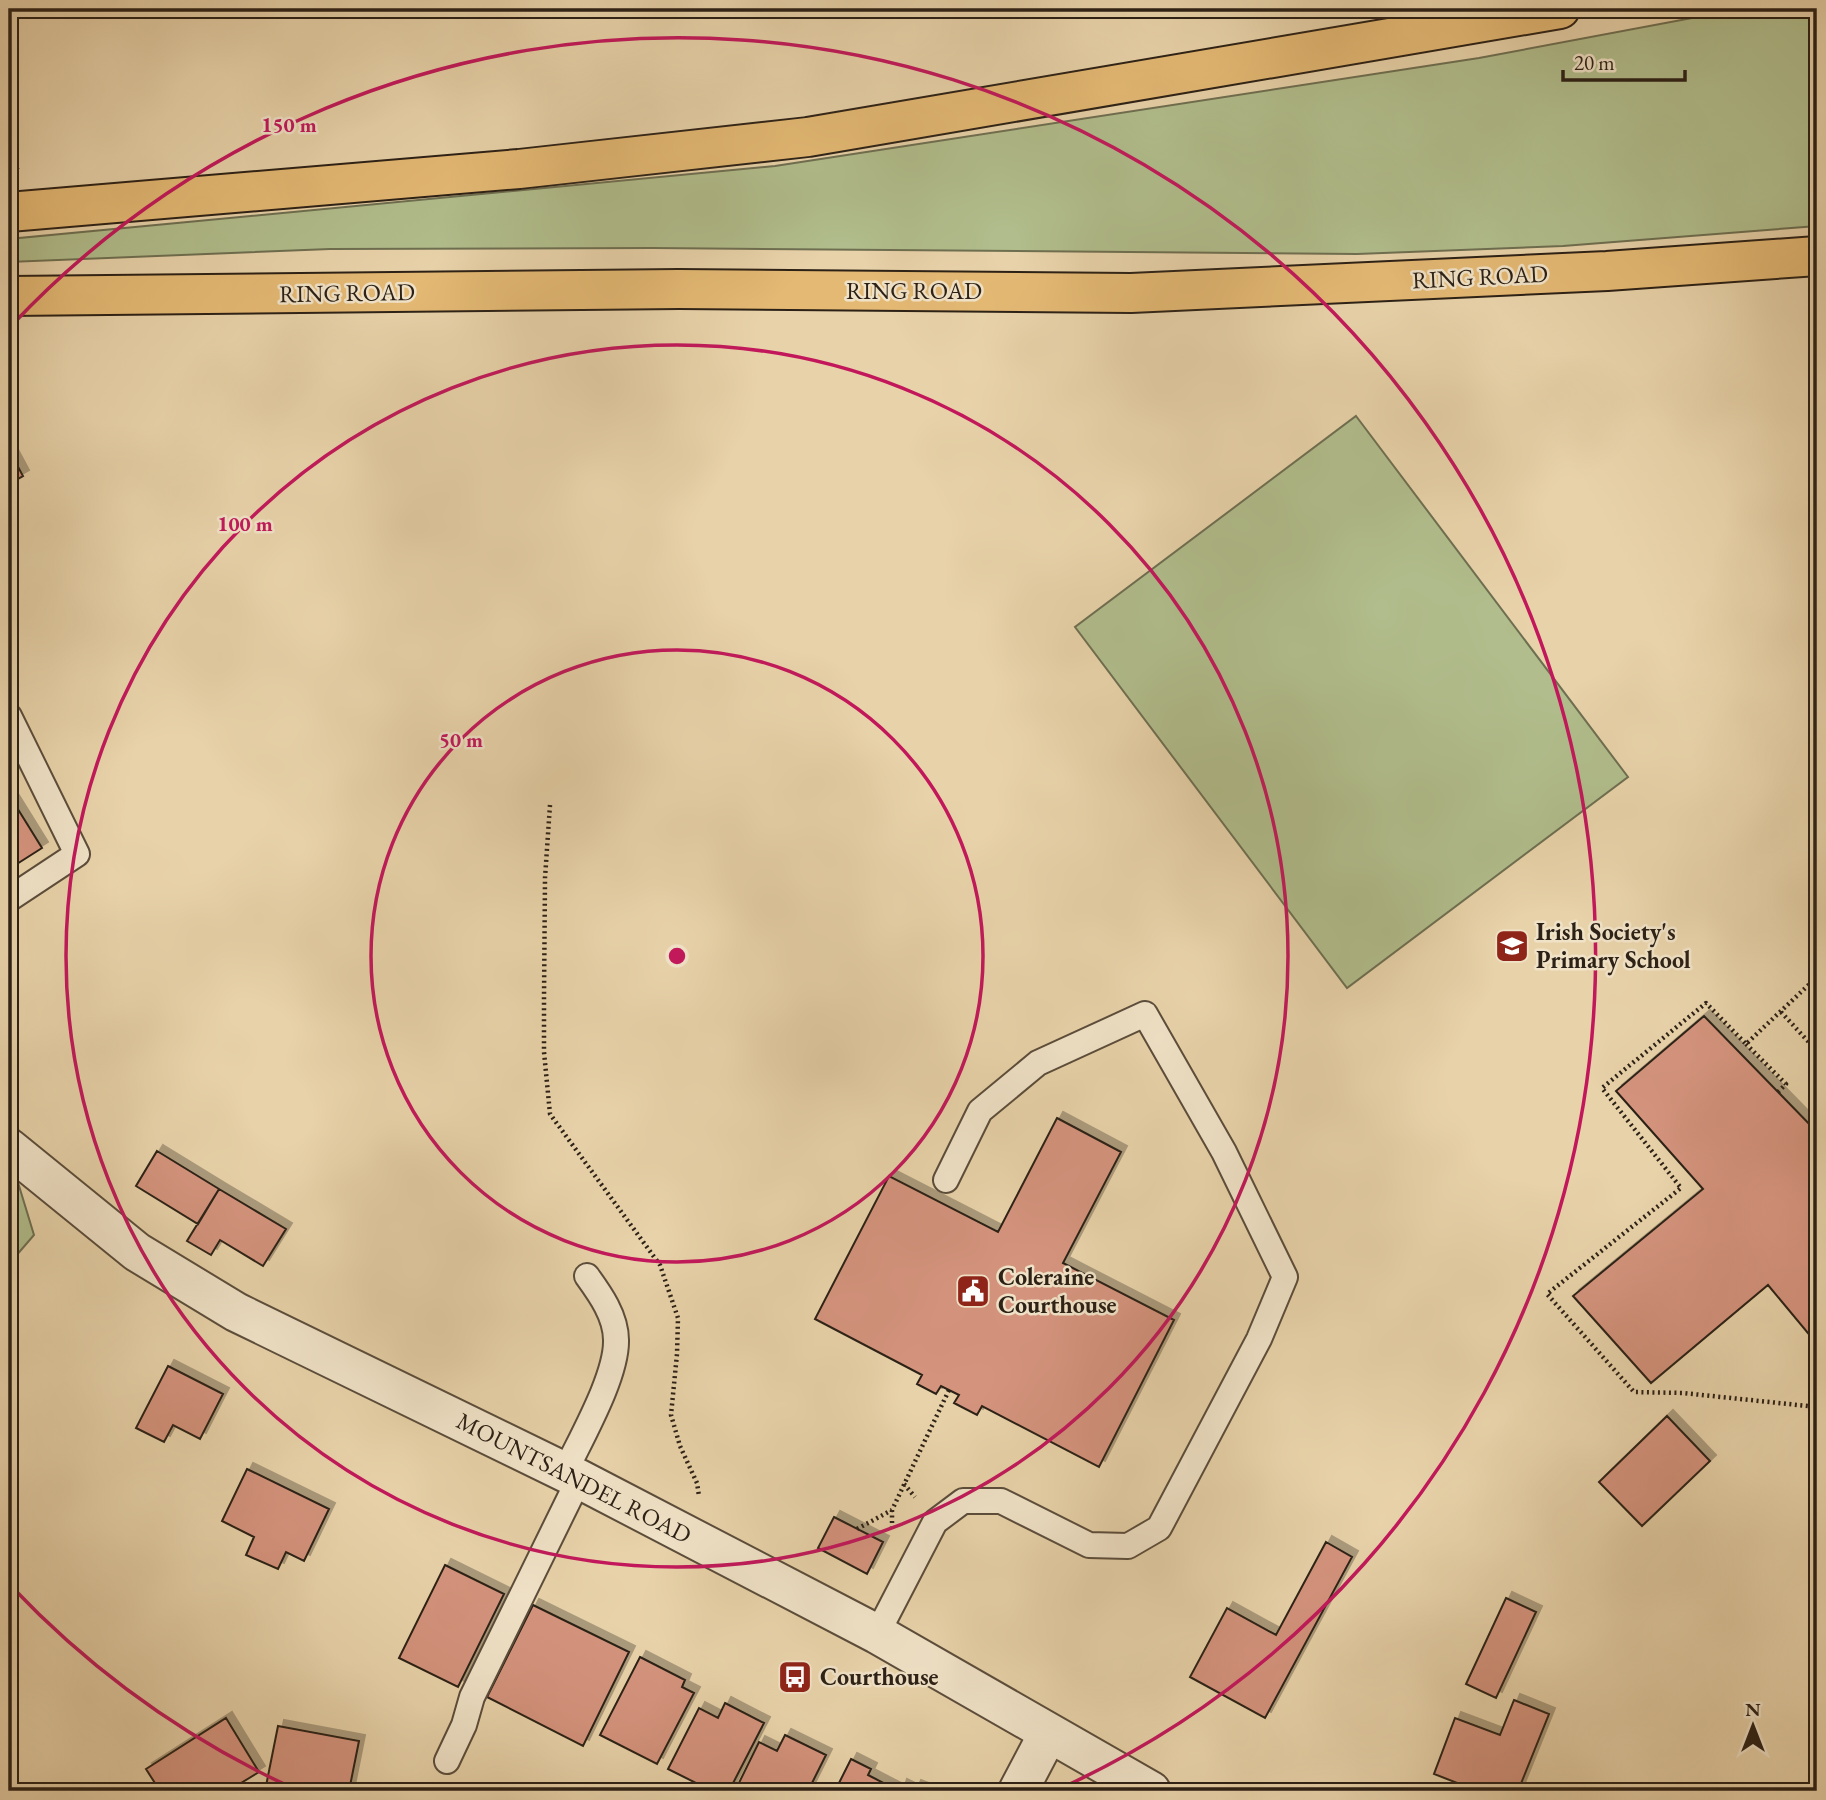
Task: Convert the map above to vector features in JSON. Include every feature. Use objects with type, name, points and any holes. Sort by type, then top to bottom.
[{"type":"highway","points":[[9,212],[519,169],[808,137],[1560,9]]},
{"type":"highway","name":"RING ROAD","points":[[9,296],[679,289],[1131,293],[1607,271],[1817,256]]},
{"type":"street","name":"MOUNTSANDEL ROAD","points":[[9,1148],[137,1252],[236,1312],[572,1476],[877,1634],[1151,1791]]},
{"type":"street","points":[[1018,1791],[1048,1734]]},
{"type":"lane","points":[[9,716],[77,854],[9,899]]},
{"type":"lane","points":[[877,1634],[935,1522],[963,1502],[1001,1501],[1089,1545],[1128,1546],[1159,1528],[1259,1339],[1285,1277],[1224,1152],[1145,1014],[1038,1063],[980,1111],[946,1180]]},
{"type":"lane","points":[[447,1761],[464,1725],[472,1697],[572,1476],[610,1374],[616,1340],[612,1318],[587,1276]]},
{"type":"path","points":[[551,806],[545,878],[544,1052],[551,1114],[660,1265],[678,1318],[671,1415],[680,1446],[697,1483],[707,1546]]},
{"type":"path","points":[[1746,1044],[1817,977]]},
{"type":"path","points":[[1778,1092],[1786,1084],[1706,1003],[1602,1088],[1682,1188],[1547,1294],[1634,1392],[1683,1393],[1817,1407]]},
{"type":"path","points":[[1781,1012],[1817,1051]]},
{"type":"path","points":[[856,1529],[892,1510],[949,1390]]},
{"type":"green space","points":[[1740,9],[1817,9],[1817,226],[1563,246],[1357,254],[653,248],[330,249],[9,262],[9,239],[775,166],[1479,58]]},
{"type":"green space","points":[[1356,416],[1628,777],[1347,988],[1075,627]]},
{"type":"green space","points":[[9,1153],[34,1235],[9,1264]]},
{"type":"building","points":[[9,450],[23,476],[9,484]]},
{"type":"building","points":[[11,798],[42,848],[9,869],[9,799]]},
{"type":"building","points":[[1704,1016],[1817,1132],[1817,1344],[1768,1285],[1651,1383],[1573,1296],[1703,1189],[1616,1091]]},
{"type":"building","name":"Coleraine Courthouse","points":[[1057,1118],[1121,1152],[1063,1263],[1174,1320],[1099,1467],[982,1406],[977,1415],[954,1403],[959,1395],[941,1386],[936,1394],[917,1384],[922,1375],[815,1319],[889,1176],[998,1232]]},
{"type":"building","points":[[157,1151],[219,1189],[198,1224],[136,1186]]},
{"type":"building","points":[[219,1189],[286,1229],[263,1266],[220,1240],[211,1255],[187,1241]]},
{"type":"building","points":[[168,1366],[223,1394],[200,1439],[173,1425],[164,1442],[136,1428]]},
{"type":"building","points":[[1667,1416],[1710,1461],[1642,1526],[1599,1482]]},
{"type":"building","points":[[247,1469],[329,1509],[304,1561],[286,1552],[278,1569],[246,1555],[254,1537],[222,1521]]},
{"type":"building","points":[[834,1517],[883,1542],[867,1574],[818,1548]]},
{"type":"building","points":[[1326,1542],[1352,1557],[1265,1718],[1190,1677],[1227,1608],[1276,1635]]},
{"type":"building","points":[[445,1565],[504,1594],[458,1687],[399,1658]]},
{"type":"building","points":[[1506,1598],[1536,1612],[1496,1698],[1466,1684]]},
{"type":"building","points":[[533,1605],[629,1652],[583,1746],[487,1697]]},
{"type":"building","points":[[640,1657],[685,1680],[682,1687],[694,1693],[657,1764],[600,1735]]},
{"type":"building","points":[[1514,1700],[1549,1714],[1518,1791],[1478,1791],[1434,1774],[1455,1718],[1500,1735]]},
{"type":"building","points":[[725,1703],[764,1723],[729,1791],[712,1791],[668,1769],[699,1708],[718,1718]]},
{"type":"building","points":[[226,1718],[259,1772],[228,1791],[160,1791],[146,1769]]},
{"type":"building","points":[[278,1726],[359,1741],[349,1791],[265,1791]]},
{"type":"building","points":[[785,1735],[826,1755],[808,1791],[735,1791],[759,1742],[777,1751]]},
{"type":"building","points":[[851,1759],[871,1769],[868,1775],[899,1791],[835,1791]]},
{"type":"building","points":[[901,1785],[913,1791],[899,1791]]},
{"type":"building","points":[[915,1786],[928,1791],[913,1791]]},
{"type":"place","name":"Irish Society's Primary School","points":[[1512,946]]},
{"type":"place","name":"Coleraine Courthouse","points":[[973,1291]]},
{"type":"place","name":"Courthouse","points":[[795,1677]]}]
